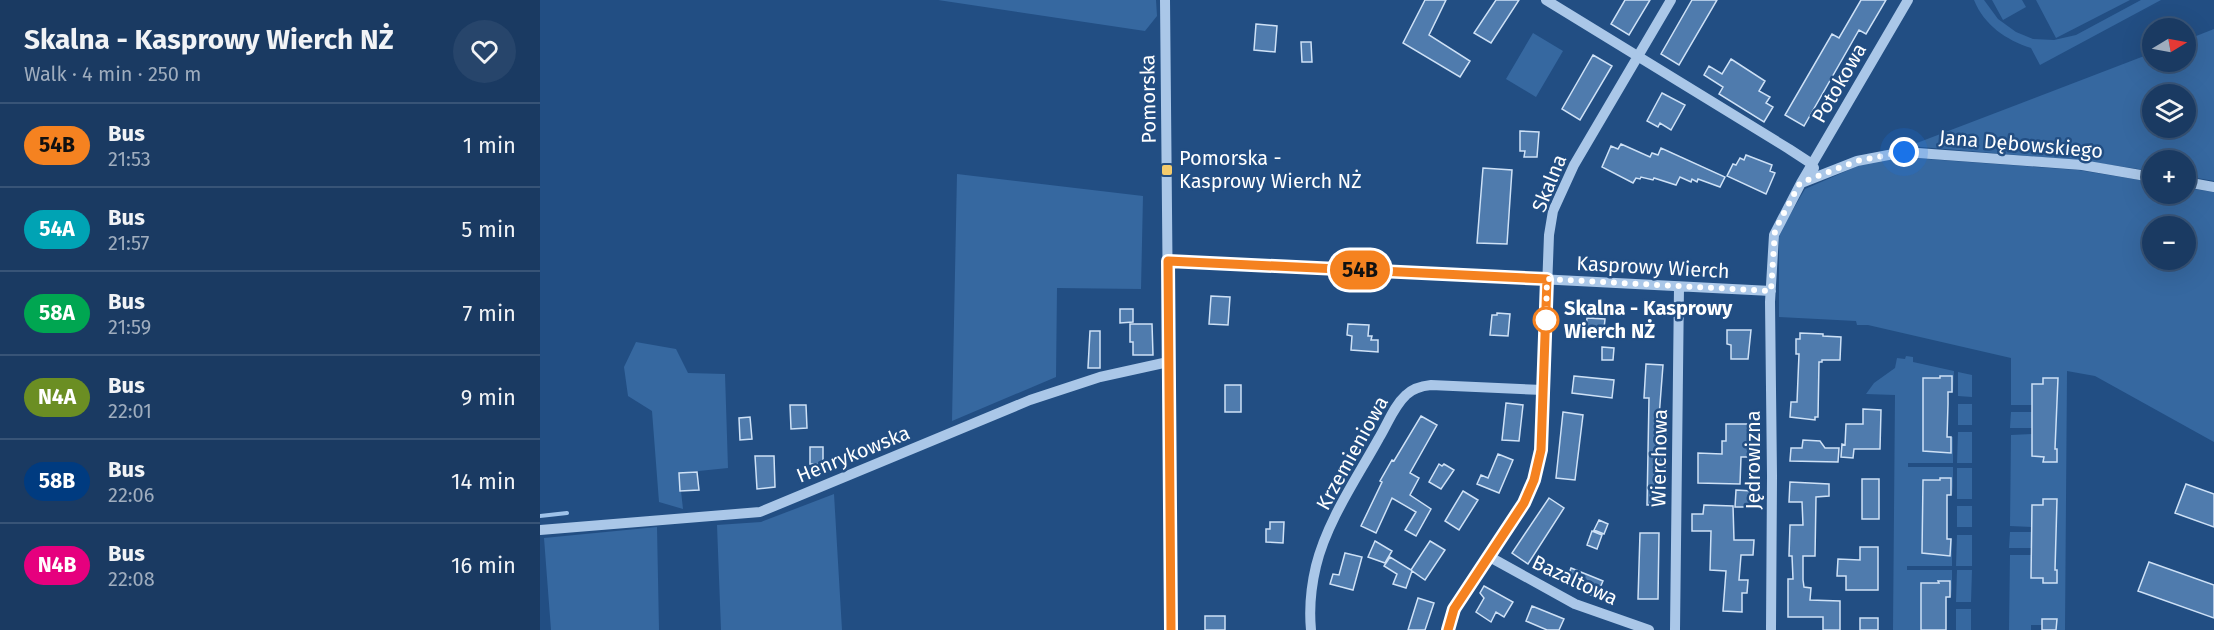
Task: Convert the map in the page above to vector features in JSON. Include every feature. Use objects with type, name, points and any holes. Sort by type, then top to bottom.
[{"type":"street","name":"Pomorska","points":[[1164,0],[1171,630]]},
{"type":"street","points":[[1546,0],[1812,164],[1817,177]]},
{"type":"street","name":"Skalna","points":[[1448,630],[1454,609],[1524,503],[1534,480],[1541,450],[1549,234],[1553,212],[1562,190],[1671,0]]},
{"type":"street","name":"Potokowa","points":[[1800,183],[1908,0]]},
{"type":"street","name":"Jana Dębowskiego","points":[[1800,183],[1857,161],[1904,152],[2082,165],[2142,175]]},
{"type":"street","points":[[1771,291],[1775,230],[1800,183]]},
{"type":"street","points":[[2196,184],[2214,187]]},
{"type":"street","name":"Kasprowy Wierch","points":[[1168,261],[1771,291]]},
{"type":"street","name":"Wierchowa","points":[[1675,630],[1679,287]]},
{"type":"street","name":"Jędrowizna","points":[[1771,291],[1771,630]]},
{"type":"street","name":"Henrykowska","points":[[540,530],[760,512],[1030,400],[1100,377],[1168,362]]},
{"type":"street","name":"Krzemieniowa","points":[[1311,630],[1312,592],[1316,566],[1324,544],[1340,509],[1400,400],[1413,389],[1427,386],[1543,390]]},
{"type":"street","name":"Bazaltowa","points":[[1488,556],[1575,604],[1649,630]]},
{"type":"shaded area","points":[[938,0],[1156,0],[1157,16],[1145,31]]},
{"type":"shaded area","points":[[1974,0],[1984,0],[1998,19],[2016,32],[2033,39],[2054,40],[2076,35],[2141,0],[2161,0],[2040,65],[2031,48],[2013,41],[1990,24]]},
{"type":"shaded area","points":[[1992,0],[2022,0],[2026,7],[2003,20]]},
{"type":"shaded area","points":[[2036,0],[2130,0],[2056,38]]},
{"type":"shaded area","points":[[2214,29],[2214,181],[2196,178],[2196,150],[2142,150],[2142,170],[2077,160],[1909,146],[2142,57],[2142,72],[2196,72],[2196,36]]},
{"type":"shaded area","points":[[1533,33],[1563,51],[1536,97],[1506,79]]},
{"type":"shaded area","points":[[1899,157],[2078,170],[2142,180],[2142,204],[2196,204],[2196,189],[2214,192],[2214,442],[2095,376],[2067,371],[2065,630],[2056,630],[2056,619],[2043,619],[2042,625],[2031,625],[2031,630],[2009,630],[2010,555],[2031,555],[2031,577],[2043,578],[2043,583],[2057,583],[2057,570],[2055,570],[2057,499],[2043,499],[2043,505],[2032,505],[2032,527],[2010,526],[2011,435],[2032,434],[2032,456],[2044,457],[2044,462],[2057,462],[2057,449],[2055,449],[2058,378],[2044,378],[2043,384],[2032,384],[2032,405],[2011,405],[2011,358],[1868,325],[1857,325],[1856,321],[1779,317],[1779,237],[1805,189],[1860,165]]},
{"type":"shaded area","points":[[957,174],[1143,196],[1141,289],[1057,288],[1056,377],[952,421]]},
{"type":"shaded area","points":[[636,342],[676,349],[688,373],[725,374],[728,468],[679,473],[683,509],[659,502],[652,411],[628,396],[624,367]]},
{"type":"shaded area","points":[[1906,356],[1913,357],[1913,362],[1954,371],[1953,392],[1951,376],[1923,378],[1923,451],[1951,453],[1951,437],[1953,437],[1953,463],[1908,463],[1908,467],[1953,467],[1953,495],[1951,478],[1923,480],[1922,553],[1950,556],[1952,539],[1952,566],[1907,566],[1907,570],[1952,570],[1952,597],[1950,581],[1921,583],[1921,630],[1893,630],[1895,395],[1866,394],[1874,383],[1895,368],[1897,358],[1905,359]]},
{"type":"shaded area","points":[[1958,372],[1972,375],[1972,397],[1958,396]]},
{"type":"shaded area","points":[[1958,404],[1972,404],[1972,425],[1958,425]]},
{"type":"shaded area","points":[[2011,412],[2032,412],[2032,428],[2010,428]]},
{"type":"shaded area","points":[[1958,432],[1972,432],[1972,463],[1957,463]]},
{"type":"shaded area","points":[[1957,468],[1972,468],[1972,499],[1957,499]]},
{"type":"shaded area","points":[[834,494],[842,630],[721,630],[717,525],[761,522]]},
{"type":"shaded area","points":[[1957,506],[1972,506],[1972,527],[1957,527]]},
{"type":"shaded area","points":[[657,527],[659,630],[551,630],[544,538]]},
{"type":"shaded area","points":[[2010,532],[2031,532],[2031,548],[2009,548]]},
{"type":"shaded area","points":[[1957,535],[1972,535],[1972,566],[1956,566]]},
{"type":"shaded area","points":[[1957,570],[1972,570],[1971,602],[1956,602]]},
{"type":"shaded area","points":[[1956,609],[1971,609],[1971,630],[1956,630]]},
{"type":"building","points":[[1425,0],[1446,0],[1429,35],[1470,61],[1460,77],[1403,43]]},
{"type":"building","points":[[1496,0],[1519,0],[1491,43],[1474,33]]},
{"type":"building","points":[[1625,0],[1650,0],[1629,35],[1611,24]]},
{"type":"building","points":[[1692,0],[1717,0],[1679,65],[1661,54]]},
{"type":"building","points":[[1861,0],[1886,0],[1866,34],[1859,30],[1804,126],[1785,115],[1832,34],[1839,38]]},
{"type":"building","points":[[1256,24],[1277,26],[1275,52],[1254,50]]},
{"type":"building","points":[[1301,42],[1311,42],[1312,62],[1302,62]]},
{"type":"building","points":[[1593,55],[1612,66],[1580,120],[1562,109]]},
{"type":"building","points":[[1731,59],[1765,81],[1759,91],[1770,97],[1766,103],[1773,107],[1764,122],[1719,94],[1723,87],[1704,75],[1709,66],[1722,74]]},
{"type":"building","points":[[1662,93],[1685,105],[1671,130],[1660,123],[1658,127],[1647,121]]},
{"type":"building","points":[[1520,131],[1539,132],[1537,157],[1524,157],[1525,151],[1520,151]]},
{"type":"building","points":[[1621,144],[1650,157],[1652,153],[1658,155],[1661,148],[1725,177],[1720,187],[1698,179],[1697,182],[1692,179],[1691,182],[1680,177],[1676,185],[1654,178],[1653,180],[1641,177],[1636,178],[1633,183],[1602,167],[1611,146],[1618,149]]},
{"type":"building","points":[[1746,155],[1772,165],[1770,171],[1775,173],[1766,194],[1727,176],[1733,164],[1736,165],[1740,158],[1744,160]]},
{"type":"building","points":[[1483,168],[1512,170],[1507,244],[1477,243]]},
{"type":"building","points":[[1211,296],[1230,297],[1228,325],[1209,324]]},
{"type":"building","points":[[1120,309],[1133,309],[1133,322],[1120,323]]},
{"type":"building","points":[[1497,313],[1510,314],[1508,336],[1490,335],[1492,315],[1497,315]]},
{"type":"building","points":[[1587,318],[1605,319],[1603,339],[1585,337]]},
{"type":"building","points":[[1130,324],[1152,324],[1153,355],[1133,355]]},
{"type":"building","points":[[1348,324],[1369,325],[1368,336],[1372,336],[1371,340],[1378,340],[1378,352],[1351,350],[1352,336],[1347,335]]},
{"type":"building","points":[[1727,330],[1751,330],[1748,359],[1731,359],[1731,345],[1727,344]]},
{"type":"building","points":[[1090,331],[1100,331],[1100,368],[1088,368]]},
{"type":"building","points":[[1800,333],[1841,337],[1840,360],[1819,362],[1818,417],[1815,417],[1815,420],[1790,417],[1791,402],[1797,402],[1799,354],[1796,354],[1796,339],[1800,339]]},
{"type":"building","points":[[1602,347],[1614,348],[1613,360],[1602,360]]},
{"type":"building","points":[[1646,364],[1663,365],[1659,417],[1666,417],[1664,505],[1647,505],[1649,398],[1644,398]]},
{"type":"building","points":[[1574,376],[1614,380],[1612,398],[1572,393]]},
{"type":"building","points":[[1940,376],[1952,376],[1952,392],[1948,392],[1947,437],[1951,437],[1951,453],[1923,451],[1923,378],[1940,378]]},
{"type":"building","points":[[2043,378],[2058,378],[2055,449],[2057,449],[2057,462],[2043,462],[2044,457],[2032,456],[2032,384],[2043,384]]},
{"type":"building","points":[[1225,385],[1241,385],[1241,412],[1225,412]]},
{"type":"building","points":[[1506,403],[1523,405],[1519,441],[1502,440]]},
{"type":"building","points":[[790,405],[806,405],[807,428],[791,429]]},
{"type":"building","points":[[1863,409],[1881,410],[1880,449],[1854,449],[1853,458],[1841,457],[1842,444],[1845,445],[1846,424],[1863,424]]},
{"type":"building","points":[[1563,412],[1583,415],[1575,480],[1556,478]]},
{"type":"building","points":[[1421,416],[1437,425],[1410,473],[1419,478],[1410,495],[1431,509],[1416,536],[1405,530],[1416,512],[1392,498],[1376,533],[1361,526],[1382,482],[1380,481]]},
{"type":"building","points":[[750,417],[752,439],[740,440],[739,418]]},
{"type":"building","points":[[1726,424],[1751,424],[1752,457],[1741,457],[1740,484],[1698,483],[1698,453],[1722,454],[1722,441],[1726,441]]},
{"type":"building","points":[[1803,440],[1820,441],[1825,448],[1839,448],[1838,462],[1790,461],[1791,448],[1802,448]]},
{"type":"building","points":[[810,447],[823,447],[823,464],[810,464]]},
{"type":"building","points":[[1498,454],[1513,460],[1499,493],[1477,484],[1481,475],[1488,478]]},
{"type":"building","points":[[755,456],[774,456],[775,487],[757,489]]},
{"type":"building","points":[[1439,464],[1442,466],[1444,464],[1454,470],[1441,489],[1429,482]]},
{"type":"building","points":[[697,472],[699,490],[680,491],[679,473]]},
{"type":"building","points":[[1940,478],[1951,478],[1951,495],[1947,495],[1947,539],[1951,539],[1950,556],[1922,553],[1923,480],[1940,480]]},
{"type":"building","points":[[1862,479],[1879,479],[1879,519],[1862,519]]},
{"type":"building","points":[[1790,482],[1829,484],[1829,496],[1816,497],[1815,556],[1803,556],[1803,580],[1804,587],[1811,588],[1810,600],[1840,601],[1840,630],[1823,630],[1823,617],[1788,617],[1788,579],[1793,579],[1792,556],[1789,556],[1790,525],[1803,525],[1802,502],[1789,502]]},
{"type":"building","points":[[2186,484],[2214,494],[2214,527],[2175,513]]},
{"type":"building","points":[[1736,490],[1752,491],[1751,507],[1735,507]]},
{"type":"building","points":[[1463,491],[1478,500],[1459,530],[1445,521]]},
{"type":"building","points":[[1549,498],[1564,508],[1528,564],[1512,553]]},
{"type":"building","points":[[2043,499],[2057,499],[2055,570],[2057,570],[2057,583],[2043,583],[2043,578],[2031,578],[2032,505],[2043,505]]},
{"type":"building","points":[[1704,505],[1733,506],[1734,540],[1754,540],[1753,555],[1741,555],[1739,580],[1748,580],[1747,593],[1742,593],[1742,612],[1723,611],[1726,571],[1710,570],[1711,531],[1692,531],[1692,514],[1703,514]]},
{"type":"building","points":[[1599,520],[1608,524],[1604,534],[1594,530]]},
{"type":"building","points":[[1270,522],[1284,522],[1283,543],[1266,542],[1266,529],[1270,529]]},
{"type":"building","points":[[1592,531],[1602,535],[1597,549],[1587,545]]},
{"type":"building","points":[[1640,533],[1659,533],[1658,599],[1638,599]]},
{"type":"building","points":[[1375,541],[1392,551],[1385,563],[1368,557]]},
{"type":"building","points":[[1430,541],[1445,550],[1425,580],[1412,571],[1406,588],[1393,584],[1397,574],[1384,566],[1390,557],[1411,570]]},
{"type":"building","points":[[1860,547],[1878,547],[1878,590],[1846,590],[1846,576],[1837,576],[1838,559],[1860,560]]},
{"type":"building","points":[[1345,553],[1362,557],[1353,590],[1330,584],[1333,574],[1339,575]]},
{"type":"building","points":[[2149,562],[2214,585],[2214,618],[2138,591]]},
{"type":"building","points":[[1571,568],[1603,581],[1596,597],[1565,584]]},
{"type":"building","points":[[1938,581],[1950,581],[1950,597],[1946,597],[1946,630],[1921,630],[1921,583],[1939,583]]},
{"type":"building","points":[[1484,586],[1513,602],[1504,617],[1496,612],[1491,622],[1476,612],[1484,598],[1480,593]]},
{"type":"building","points":[[1418,598],[1434,603],[1425,630],[1408,630]]},
{"type":"building","points":[[1532,606],[1564,619],[1559,630],[1547,630],[1526,621]]},
{"type":"building","points":[[1205,616],[1225,616],[1225,630],[1205,630]]},
{"type":"building","points":[[1860,618],[1878,618],[1878,630],[1860,630]]},
{"type":"building","points":[[2042,619],[2057,619],[2056,630],[2042,630]]},
{"type":"waterway","points":[[540,516],[567,513]]},
{"type":"bus line","name":"54B","points":[[1171,630],[1168,261],[1547,279],[1541,450],[1534,480],[1524,503],[1454,609],[1448,630]]},
{"type":"place","name":"Pomorska - Kasprowy Wierch NŻ","points":[[1167,170]]},
{"type":"place","name":"Skalna - Kasprowy Wierch NŻ","points":[[1546,320]]},
{"type":"route","points":[[1546,320],[1547,279],[1771,291],[1775,230],[1800,183],[1857,161],[1904,152]]}]
